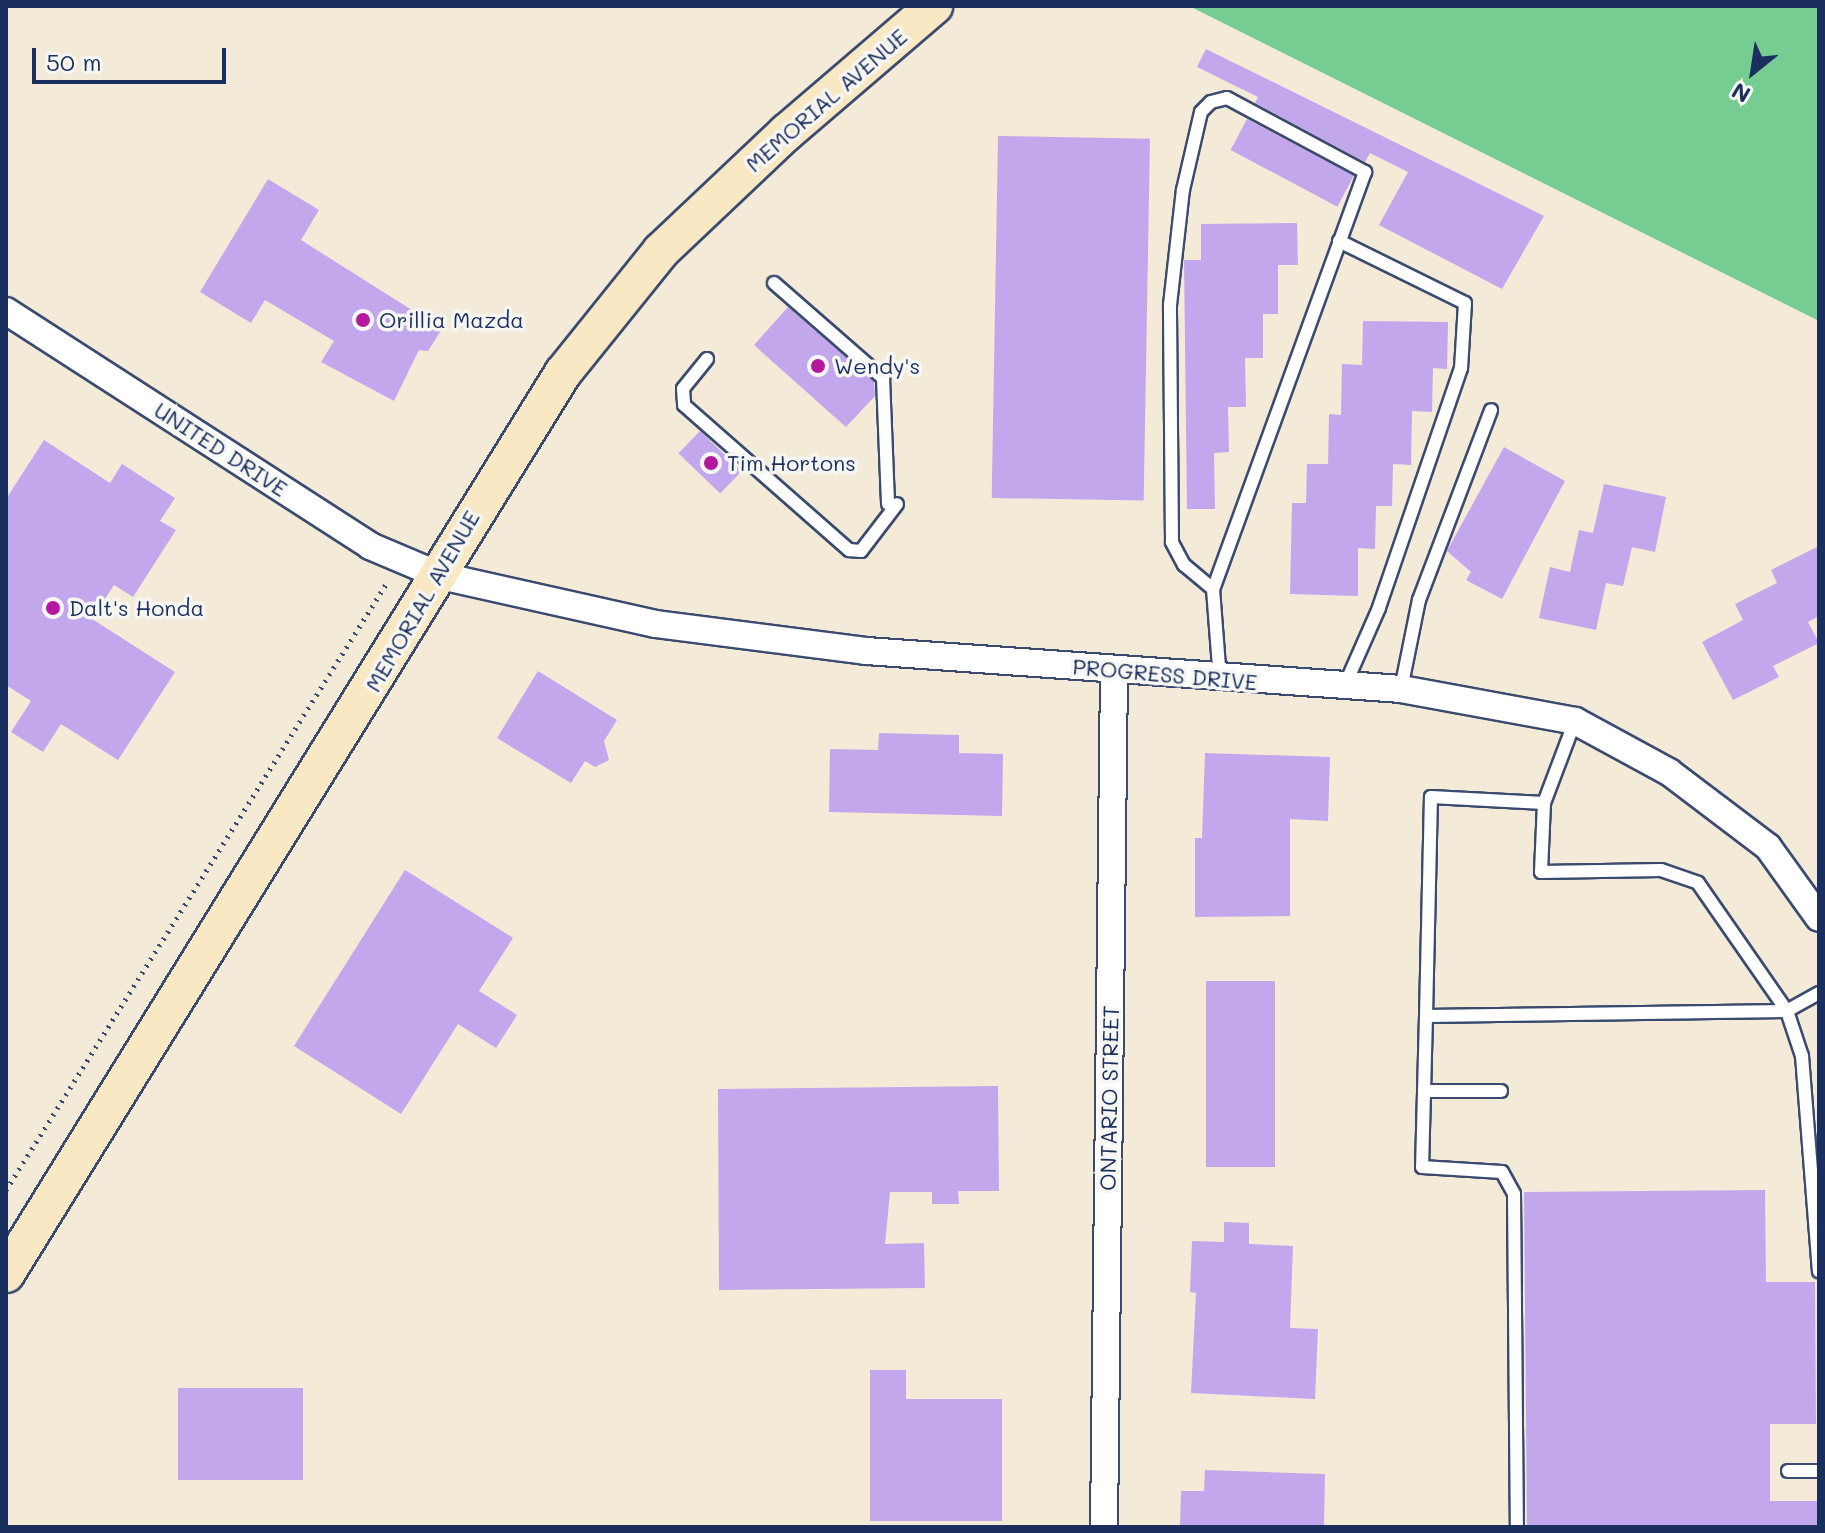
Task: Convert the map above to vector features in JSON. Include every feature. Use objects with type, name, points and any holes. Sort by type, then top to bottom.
[{"type":"main road","name":"MEMORIAL AVENUE","points":[[6,1274],[441,576],[509,456],[623,294],[787,132],[934,6]]},
{"type":"street","name":"UNITED DRIVE","points":[[6,311],[370,546],[441,576]]},
{"type":"street","name":"PROGRESS DRIVE","points":[[441,576],[656,624],[866,651],[1344,688],[1401,689],[1575,721],[1669,772],[1768,847],[1819,918]]},
{"type":"street","name":"ONTARIO STREET","points":[[1104,1527],[1114,669]]},
{"type":"lane","points":[[1213,589],[1184,565],[1172,542],[1169,517],[1174,254],[1201,112],[1211,102],[1227,98],[1365,172],[1213,589],[1220,679]]},
{"type":"lane","points":[[1339,241],[1465,303],[1461,368],[1379,608],[1344,688]]},
{"type":"lane","points":[[707,359],[683,389],[684,405],[697,422],[849,550],[861,551],[892,504],[883,378],[774,283]]},
{"type":"lane","points":[[1401,689],[1419,600],[1491,410]]},
{"type":"lane","points":[[1575,721],[1544,803],[1541,872],[1661,870],[1698,883],[1787,1011],[1802,1056],[1819,1271]]},
{"type":"lane","points":[[1517,1527],[1514,1194],[1502,1172],[1422,1167],[1431,797],[1544,803]]},
{"type":"lane","points":[[1426,1016],[1787,1011],[1819,993]]},
{"type":"lane","points":[[1424,1091],[1501,1091]]},
{"type":"lane","points":[[1788,1471],[1819,1471]]},
{"type":"path","points":[[6,1190],[393,572]]},
{"type":"green space","points":[[1189,6],[1819,6],[1819,321]]},
{"type":"building","points":[[1206,49],[1544,216],[1502,289],[1379,225],[1408,172],[1370,153],[1365,162],[1255,103],[1258,97],[1197,67]]},
{"type":"building","points":[[1247,119],[1354,176],[1337,207],[1231,150]]},
{"type":"building","points":[[998,136],[1150,139],[1144,501],[992,498]]},
{"type":"building","points":[[268,179],[319,210],[301,240],[442,329],[428,351],[419,350],[394,401],[321,362],[334,341],[265,300],[251,323],[200,292]]},
{"type":"building","points":[[1297,223],[1298,265],[1278,265],[1278,314],[1263,314],[1263,358],[1245,358],[1246,407],[1228,407],[1229,452],[1214,453],[1215,509],[1187,509],[1184,260],[1201,260],[1201,224]]},
{"type":"building","name":"Wendy's","points":[[788,307],[874,382],[875,396],[846,427],[754,345]]},
{"type":"building","points":[[1363,321],[1448,322],[1447,369],[1433,368],[1432,412],[1412,411],[1411,465],[1393,464],[1392,506],[1376,506],[1375,549],[1358,548],[1358,596],[1290,594],[1292,503],[1306,503],[1307,464],[1328,464],[1329,414],[1341,415],[1342,364],[1362,365]]},
{"type":"building","name":"Tim Hortons","points":[[700,431],[742,471],[720,494],[678,453]]},
{"type":"building","name":"Dalt's Honda","points":[[44,440],[110,483],[122,464],[175,498],[160,521],[176,530],[133,597],[114,585],[92,619],[175,672],[118,760],[61,724],[43,752],[11,732],[31,701],[6,685],[6,499]]},
{"type":"building","points":[[1504,447],[1565,481],[1502,599],[1466,580],[1471,572],[1447,551]]},
{"type":"building","points":[[1604,484],[1666,497],[1655,552],[1632,547],[1623,586],[1606,583],[1596,630],[1539,618],[1550,567],[1570,572],[1579,530],[1593,533]]},
{"type":"building","points":[[1819,546],[1819,616],[1808,622],[1819,643],[1773,666],[1779,677],[1733,700],[1702,642],[1743,620],[1735,604],[1777,583],[1771,570]]},
{"type":"building","points":[[538,671],[617,720],[604,741],[609,760],[595,767],[585,761],[571,783],[497,738]]},
{"type":"building","points":[[879,733],[959,735],[959,753],[1003,754],[1002,816],[829,812],[830,749],[878,750]]},
{"type":"building","points":[[1205,753],[1330,757],[1328,821],[1290,819],[1290,916],[1195,917],[1195,838],[1202,838]]},
{"type":"building","points":[[405,870],[513,938],[479,991],[517,1015],[496,1048],[458,1024],[401,1114],[294,1046]]},
{"type":"building","points":[[1206,981],[1275,981],[1275,1167],[1206,1167]]},
{"type":"building","points":[[998,1086],[999,1191],[958,1191],[959,1204],[932,1204],[932,1192],[890,1192],[885,1244],[924,1243],[925,1288],[719,1290],[718,1089]]},
{"type":"building","points":[[1765,1190],[1766,1282],[1815,1282],[1816,1424],[1770,1424],[1770,1501],[1819,1501],[1819,1527],[1527,1527],[1524,1192]]},
{"type":"building","points":[[1224,1222],[1249,1223],[1249,1244],[1293,1246],[1290,1328],[1318,1329],[1315,1399],[1191,1393],[1196,1293],[1190,1292],[1192,1241],[1224,1242]]},
{"type":"building","points":[[870,1370],[906,1370],[906,1399],[1002,1399],[1002,1521],[870,1521]]},
{"type":"building","points":[[178,1388],[303,1388],[303,1480],[178,1480]]},
{"type":"building","points":[[1205,1470],[1325,1474],[1324,1527],[1180,1527],[1181,1491],[1204,1491]]},
{"type":"place","name":"Orillia Mazda","points":[[363,320]]},
{"type":"place","name":"Wendy's","points":[[818,366]]},
{"type":"place","name":"Tim Hortons","points":[[711,463]]},
{"type":"place","name":"Dalt's Honda","points":[[53,608]]}]
